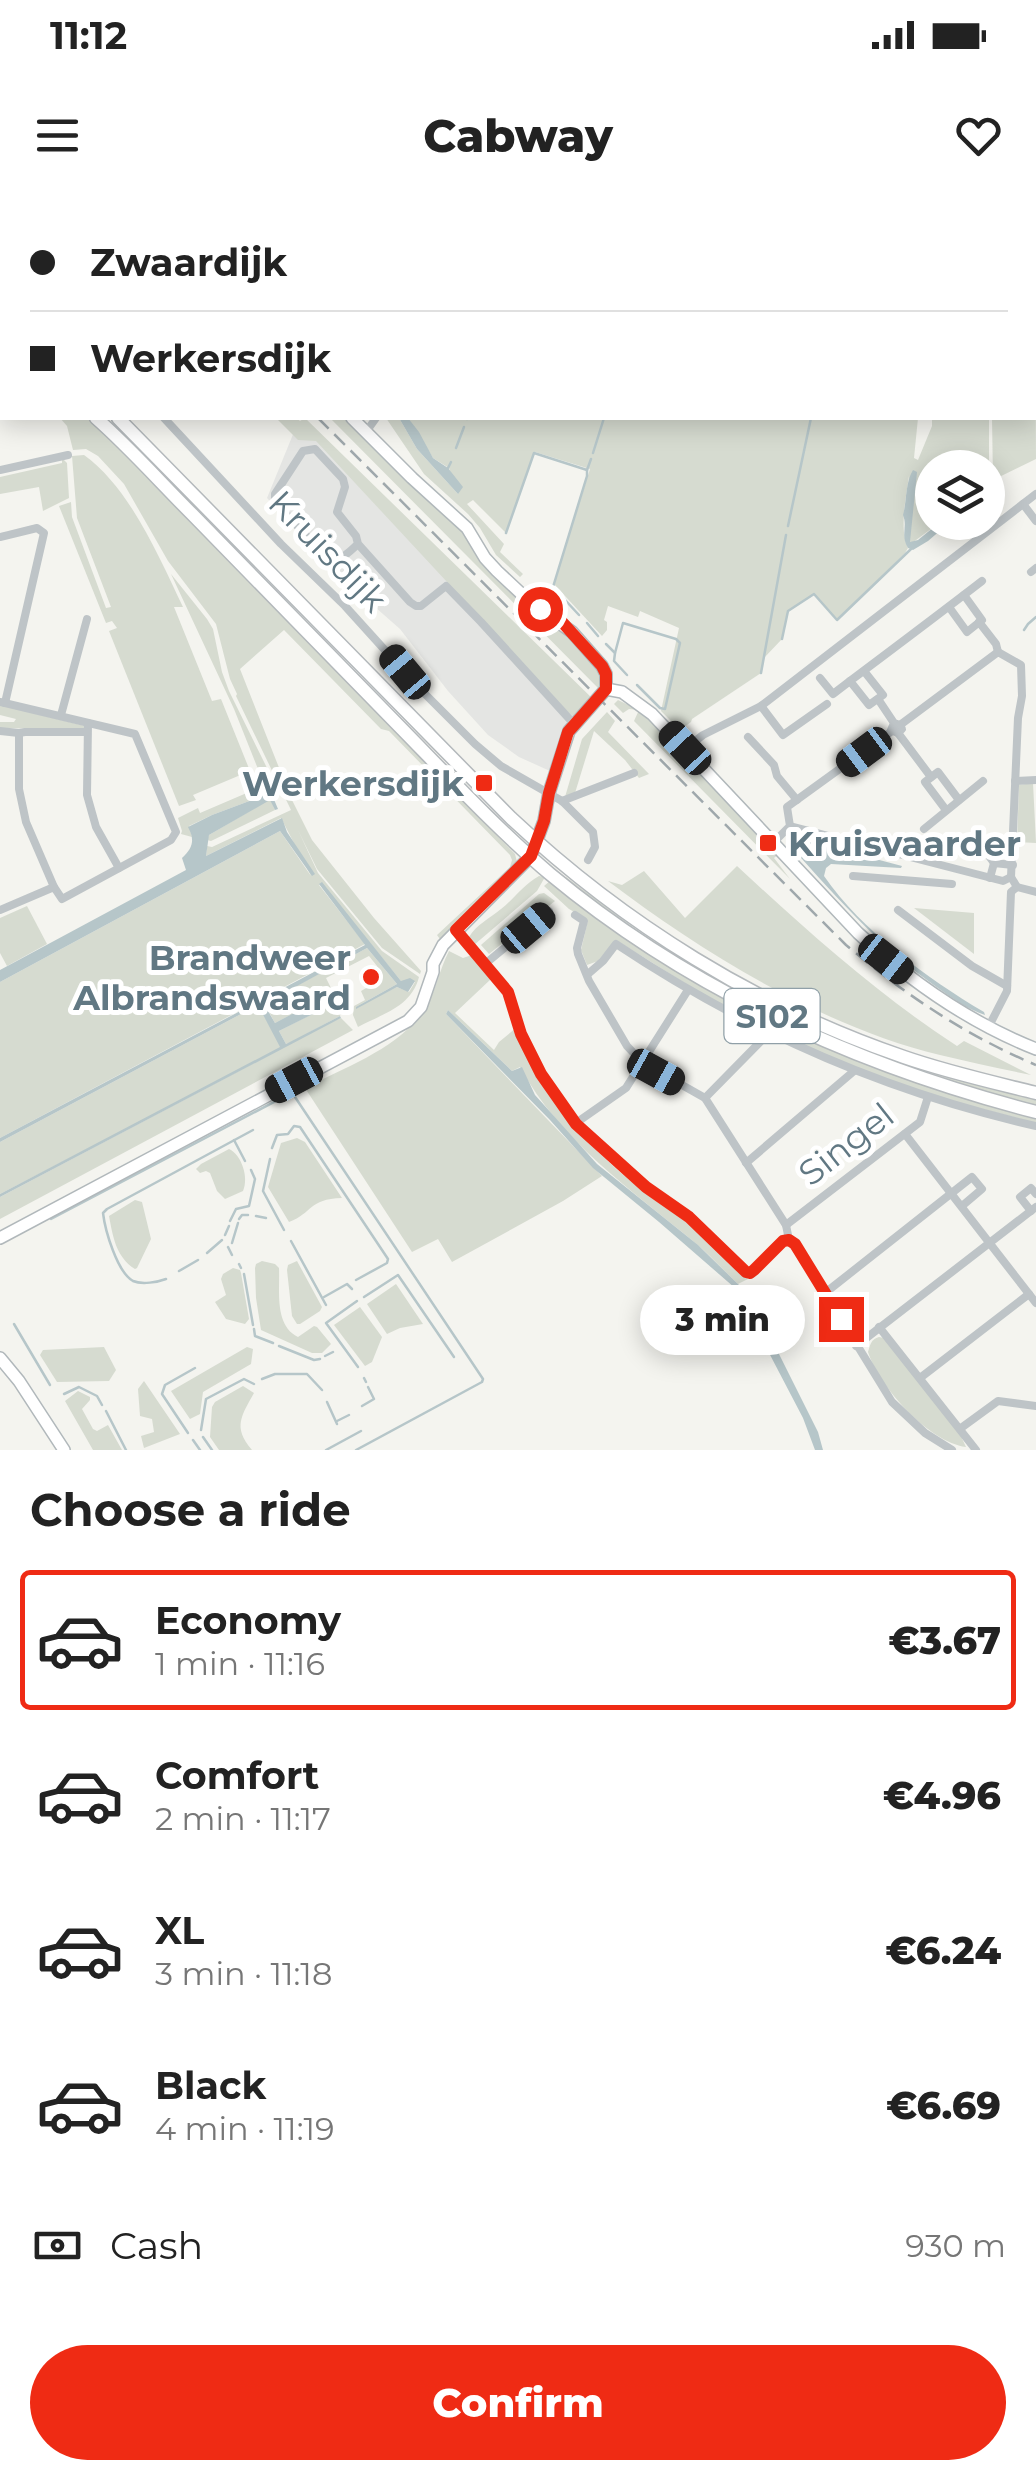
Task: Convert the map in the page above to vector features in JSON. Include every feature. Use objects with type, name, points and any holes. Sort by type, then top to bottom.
[{"type":"main road","name":"S102","points":[[98,420],[443,771],[614,923],[717,988],[814,1038],[911,1074],[1036,1112]]},
{"type":"main road","name":"S102","points":[[120,420],[445,753],[536,852],[686,954],[766,999],[902,1056],[1036,1093]]},
{"type":"street","name":"Kruisdijk","points":[[166,420],[474,744],[500,766],[561,801]]},
{"type":"street","points":[[354,420],[460,521],[497,570],[529,601],[572,632],[602,666],[607,685]]},
{"type":"street","points":[[366,432],[375,420]]},
{"type":"street","points":[[358,544],[341,558],[326,558],[275,502],[303,451],[315,450],[343,478],[345,488],[337,512],[358,544],[416,606],[446,586],[574,724]]},
{"type":"street","points":[[0,470],[68,455]]},
{"type":"street","points":[[685,748],[761,706],[1036,494]]},
{"type":"street","points":[[1023,504],[1036,521]]},
{"type":"street","points":[[0,537],[37,528],[44,531],[2,702],[61,715],[88,728]]},
{"type":"street","points":[[820,678],[832,694],[982,582]]},
{"type":"street","points":[[949,607],[967,632],[982,620],[964,595]]},
{"type":"street","points":[[61,715],[87,619]]},
{"type":"street","points":[[979,622],[998,652],[1021,665],[1012,865],[1007,879]]},
{"type":"street","points":[[790,826],[787,807],[998,652]]},
{"type":"street","points":[[850,682],[869,706],[878,699],[883,695],[864,671]]},
{"type":"street","points":[[607,685],[640,703],[886,959],[933,995],[988,1028],[1036,1049]]},
{"type":"street","points":[[0,1238],[408,1021],[421,1008],[438,952],[536,852],[568,732],[607,685]]},
{"type":"street","points":[[1022,696],[1036,697]]},
{"type":"street","points":[[878,699],[931,777]]},
{"type":"street","points":[[761,706],[783,735],[826,704]]},
{"type":"street","points":[[88,728],[87,795],[96,827],[118,868]]},
{"type":"street","points":[[0,732],[88,728],[135,734],[176,836],[62,899],[26,822],[20,789],[19,734]]},
{"type":"street","points":[[748,737],[774,764],[777,776],[797,800]]},
{"type":"street","points":[[946,810],[925,782],[931,777],[938,772],[959,800]]},
{"type":"street","points":[[588,860],[595,847],[593,832],[561,801],[634,773]]},
{"type":"street","points":[[1015,782],[1036,780]]},
{"type":"street","points":[[924,829],[983,781]]},
{"type":"street","points":[[774,843],[790,826]]},
{"type":"street","points":[[790,826],[916,860],[1007,879]]},
{"type":"street","points":[[980,844],[994,862],[1012,865]]},
{"type":"street","points":[[912,880],[916,860]]},
{"type":"street","points":[[990,878],[994,862]]},
{"type":"street","points":[[853,876],[952,884]]},
{"type":"street","points":[[988,1028],[1007,991],[1014,889],[1007,879]]},
{"type":"street","points":[[0,910],[54,887]]},
{"type":"street","points":[[1014,889],[1036,892]]},
{"type":"street","points":[[485,964],[549,910]]},
{"type":"street","points":[[898,910],[972,966],[1007,986]]},
{"type":"street","points":[[575,915],[584,921],[577,948],[589,981],[627,1046],[642,1063],[704,1098],[786,1225],[789,1240]]},
{"type":"street","points":[[459,932],[508,992],[521,1034],[541,1074],[576,1124],[646,1187],[689,1217],[746,1272],[754,1270],[783,1241],[795,1244],[892,1402],[926,1434],[952,1450]]},
{"type":"street","points":[[588,974],[616,944],[768,1034],[928,1097],[1036,1126]]},
{"type":"street","points":[[576,1124],[626,1088],[688,990]]},
{"type":"street","points":[[704,1098],[768,1034]]},
{"type":"street","points":[[746,1162],[854,1070]]},
{"type":"street","name":"Singel","points":[[786,1225],[920,1122],[928,1097]]},
{"type":"street","points":[[905,1134],[1036,1303]]},
{"type":"street","points":[[826,1293],[972,1177],[982,1189],[962,1206]]},
{"type":"street","points":[[856,1346],[1034,1209],[1020,1197],[1031,1188],[1036,1194]]},
{"type":"street","points":[[920,1378],[1029,1294]]},
{"type":"street","points":[[880,1327],[976,1450]]},
{"type":"street","points":[[0,1346],[18,1381]]},
{"type":"street","points":[[0,1358],[64,1450]]},
{"type":"street","points":[[960,1428],[998,1402],[1036,1406]]},
{"type":"shaded area","points":[[62,420],[89,420],[149,478],[515,854],[517,862],[442,942],[437,935],[510,867],[510,855],[284,630],[240,669],[291,798],[312,840],[420,974],[382,948],[317,869],[298,830],[318,873],[382,951],[419,977],[415,987],[395,1008],[358,1027],[354,1006],[365,1000],[361,991],[382,979],[377,966],[369,956],[326,978],[332,990],[319,1005],[338,1000],[340,1016],[306,1034],[341,1018],[353,1030],[0,1219],[0,1197],[279,1050],[0,1194],[0,1142],[258,1005],[280,1048],[299,1039],[286,1044],[279,1031],[314,1013],[311,1005],[275,1023],[264,1003],[367,948],[397,984],[356,1007],[397,987],[409,992],[415,982],[401,981],[321,883],[365,944],[0,1138],[0,982],[280,831],[311,876],[281,818],[206,856],[207,846],[291,810],[236,696],[216,624],[168,561],[124,484],[98,456],[86,449],[73,450]]},
{"type":"shaded area","points":[[278,420],[307,420],[595,701],[578,717],[567,711],[316,441],[298,440]]},
{"type":"shaded area","points":[[332,420],[347,420],[541,609],[603,676],[601,691]]},
{"type":"shaded area","points":[[387,420],[400,420],[417,449],[458,494],[449,468],[433,458],[409,420],[918,420],[914,458],[916,540],[910,542],[909,476],[904,513],[908,548],[905,553],[837,620],[814,594],[788,611],[782,639],[764,658],[761,673],[680,730],[661,711],[679,628],[640,611],[638,617],[608,606],[604,620],[607,630],[602,636],[554,584],[590,469],[535,452],[506,533],[473,500],[467,504],[504,544],[500,552],[523,574],[520,577],[496,555],[468,514],[424,474]]},
{"type":"shaded area","points":[[400,420],[410,420],[433,458],[448,468],[463,487],[458,494],[417,449]]},
{"type":"shaded area","points":[[932,420],[989,420],[989,450],[922,450]]},
{"type":"shaded area","points":[[992,420],[1036,420],[1036,459],[1005,474],[1005,450],[993,450]]},
{"type":"shaded area","points":[[310,426],[576,711],[550,771],[519,757],[488,735],[400,629],[342,578],[267,498],[296,427]]},
{"type":"shaded area","points":[[84,455],[129,504],[153,546],[183,607],[174,607],[212,701],[221,699],[250,771],[193,795],[196,800],[179,806],[109,631],[117,628],[112,621],[106,623],[59,506],[71,502],[72,517],[106,608],[111,607],[77,518],[72,456]]},
{"type":"shaded area","points":[[62,458],[67,463],[69,498],[43,511],[39,487],[0,494],[0,477],[62,463]]},
{"type":"shaded area","points":[[913,470],[910,542],[929,540],[913,550],[908,548],[904,535]]},
{"type":"shaded area","points":[[171,574],[213,629],[229,691],[268,770],[260,774],[234,709]]},
{"type":"shaded area","points":[[618,700],[639,710],[623,713],[614,704]]},
{"type":"shaded area","points":[[0,705],[85,726],[0,728],[0,722],[16,719],[0,715]]},
{"type":"shaded area","points":[[639,710],[779,854],[774,858],[790,879],[634,721]]},
{"type":"shaded area","points":[[607,712],[615,721],[608,732],[649,774],[639,778],[594,731],[575,793],[565,797],[582,739]]},
{"type":"shaded area","points":[[267,783],[278,809],[270,800],[209,835],[206,856],[282,818],[315,874],[312,876],[280,831],[0,982],[0,970],[186,870],[182,858],[192,840],[188,827],[268,794],[264,784]]},
{"type":"shaded area","points":[[1033,783],[1036,843],[1017,842],[1019,785]]},
{"type":"shaded area","points":[[265,785],[268,794],[189,826],[192,837],[181,834],[178,818],[198,808],[200,813]]},
{"type":"shaded area","points":[[270,799],[275,810],[207,840],[209,835]]},
{"type":"shaded area","points":[[800,839],[902,866],[831,864],[824,876],[876,934],[985,1015],[943,992],[880,940],[793,849],[794,841]]},
{"type":"shaded area","points":[[737,866],[843,961],[927,1026],[957,1046],[964,1041],[1031,1075],[896,1042],[809,1007],[684,935],[608,881],[622,885],[644,871],[685,918]]},
{"type":"shaded area","points":[[539,876],[545,877],[537,891],[474,945],[469,937],[476,929]]},
{"type":"shaded area","points":[[566,877],[671,952],[785,1011],[1036,1097],[1036,1105],[940,1080],[810,1031],[674,959],[563,879]]},
{"type":"shaded area","points":[[551,880],[635,946],[762,1018],[1036,1113],[1036,1123],[936,1097],[825,1057],[723,1007],[616,940],[598,961],[587,965],[581,950],[588,920],[544,886]]},
{"type":"shaded area","points":[[322,882],[401,981],[415,981],[408,992],[397,987],[356,1009],[397,984],[367,948],[264,1004],[275,1023],[311,1004],[315,1013],[279,1031],[286,1044],[341,1018],[0,1197],[280,1047],[258,1005],[0,1142],[0,1138],[365,945],[319,884]]},
{"type":"shaded area","points":[[544,893],[555,901],[489,954],[481,945]]},
{"type":"shaded area","points":[[27,906],[47,944],[7,966],[0,953],[0,918]]},
{"type":"shaded area","points":[[914,908],[974,913],[974,954]]},
{"type":"shaded area","points":[[449,951],[463,958],[472,955],[491,979],[455,1013],[494,1050],[516,1028],[553,1100],[588,1141],[748,1279],[738,1284],[699,1246],[621,1183],[555,1118],[520,1067],[512,1071],[448,1010],[446,1014],[602,1176],[452,1262],[438,1239],[412,1252],[305,1088],[370,1056],[413,1024],[428,1003]]},
{"type":"shaded area","points":[[448,1010],[512,1071],[522,1067],[535,1095],[597,1164],[698,1245],[739,1285],[766,1328],[818,1432],[823,1450],[815,1450],[803,1418],[735,1288],[593,1168],[446,1014]]},
{"type":"shaded area","points":[[297,1138],[305,1142],[342,1198],[317,1204],[289,1222],[268,1187],[281,1143]]},
{"type":"shaded area","points":[[229,1149],[241,1161],[245,1180],[243,1191],[225,1199],[210,1173],[196,1169]]},
{"type":"shaded area","points":[[135,1200],[142,1202],[151,1239],[135,1269],[119,1252],[109,1216]]},
{"type":"shaded area","points":[[262,1261],[279,1268],[280,1307],[290,1332],[298,1337],[317,1327],[331,1344],[322,1353],[312,1353],[261,1330],[255,1268]]},
{"type":"shaded area","points":[[297,1261],[322,1307],[300,1324],[292,1316],[287,1270],[288,1265]]},
{"type":"shaded area","points":[[233,1268],[241,1273],[249,1319],[245,1324],[226,1319],[215,1302],[226,1295],[221,1279]]},
{"type":"shaded area","points":[[396,1284],[423,1324],[387,1334],[367,1304]]},
{"type":"shaded area","points":[[360,1307],[382,1337],[372,1362],[365,1366],[334,1325]]},
{"type":"shaded area","points":[[879,1337],[884,1338],[958,1430],[966,1447],[937,1435],[894,1396],[868,1352]]},
{"type":"shaded area","points":[[104,1347],[116,1370],[109,1381],[57,1382],[40,1355],[43,1350]]},
{"type":"shaded area","points":[[247,1347],[253,1349],[251,1364],[203,1392],[200,1414],[190,1419],[171,1391]]},
{"type":"shaded area","points":[[144,1381],[180,1434],[144,1448],[141,1436],[154,1432],[152,1419],[140,1416],[138,1389]]},
{"type":"shaded area","points":[[243,1386],[254,1393],[241,1428],[252,1450],[219,1450],[210,1437],[212,1407]]},
{"type":"shaded area","points":[[78,1391],[90,1397],[82,1409],[93,1429],[108,1425],[122,1450],[93,1450],[65,1401]]},
{"type":"waterway","points":[[593,453],[603,420]]},
{"type":"waterway","points":[[788,526],[811,420]]},
{"type":"waterway","points":[[456,448],[464,427]]},
{"type":"waterway","points":[[506,533],[534,453],[587,470],[591,459]]},
{"type":"waterway","points":[[448,468],[451,462]]},
{"type":"waterway","points":[[579,615],[553,587],[587,470]]},
{"type":"waterway","points":[[761,673],[786,535]]},
{"type":"waterway","points":[[782,639],[788,611],[814,594],[837,620],[911,549]]},
{"type":"waterway","points":[[1024,630],[1036,617]]},
{"type":"waterway","points":[[587,623],[598,636]]},
{"type":"waterway","points":[[615,653],[623,623],[680,643],[665,709],[637,685]]},
{"type":"waterway","points":[[606,644],[627,675]]},
{"type":"waterway","points":[[51,1219],[295,1091]]},
{"type":"waterway","points":[[295,1097],[483,1379],[356,1450]]},
{"type":"waterway","points":[[272,1148],[277,1135],[300,1127],[388,1259],[356,1280]]},
{"type":"waterway","points":[[166,1279],[141,1283],[127,1276],[113,1250],[103,1213],[253,1130]]},
{"type":"waterway","points":[[234,1140],[245,1161]]},
{"type":"waterway","points":[[270,1159],[263,1191],[284,1230]]},
{"type":"waterway","points":[[230,1221],[236,1209],[249,1206],[255,1179],[251,1170]]},
{"type":"waterway","points":[[239,1219],[248,1215]]},
{"type":"waterway","points":[[256,1216],[266,1218]]},
{"type":"waterway","points":[[232,1243],[238,1223]]},
{"type":"waterway","points":[[225,1235],[229,1226]]},
{"type":"waterway","points":[[207,1253],[222,1240]]},
{"type":"waterway","points":[[291,1241],[326,1305]]},
{"type":"waterway","points":[[228,1247],[232,1255]]},
{"type":"waterway","points":[[179,1271],[198,1260]]},
{"type":"waterway","points":[[239,1264],[241,1268]]},
{"type":"waterway","points":[[244,1274],[253,1325]]},
{"type":"waterway","points":[[364,1297],[398,1275],[454,1357]]},
{"type":"waterway","points":[[324,1297],[347,1284],[352,1289]]},
{"type":"waterway","points":[[357,1301],[326,1323],[358,1367]]},
{"type":"waterway","points":[[14,1324],[50,1385]]},
{"type":"waterway","points":[[254,1329],[255,1336],[273,1343]]},
{"type":"waterway","points":[[279,1346],[320,1359]]},
{"type":"waterway","points":[[325,1356],[333,1352]]},
{"type":"waterway","points":[[188,1433],[162,1394],[165,1385],[195,1368]]},
{"type":"waterway","points":[[262,1379],[275,1374],[307,1374],[322,1390]]},
{"type":"waterway","points":[[364,1378],[366,1382]]},
{"type":"waterway","points":[[201,1430],[206,1399],[244,1379],[254,1384]]},
{"type":"waterway","points":[[64,1394],[79,1387],[97,1396],[102,1405]]},
{"type":"waterway","points":[[362,1406],[374,1399],[368,1387]]},
{"type":"waterway","points":[[327,1402],[337,1424]]},
{"type":"waterway","points":[[106,1411],[126,1450]]},
{"type":"waterway","points":[[337,1421],[349,1415]]},
{"type":"waterway","points":[[326,1450],[361,1431]]},
{"type":"waterway","points":[[203,1437],[212,1450]]},
{"type":"waterway","points":[[193,1440],[200,1450]]},
{"type":"railway","points":[[320,420],[846,945],[936,1012],[1036,1065]]},
{"type":"place","name":"Werkersdijk","points":[[484,783]]},
{"type":"place","name":"Kruisvaarder","points":[[768,843]]},
{"type":"place","name":"Brandweer Albrandswaard","points":[[371,977]]},
{"type":"route","points":[[540,609],[562,622],[602,666],[606,689],[568,732],[531,856],[456,930],[508,992],[521,1034],[541,1074],[576,1124],[646,1187],[689,1217],[746,1272],[754,1270],[783,1241],[795,1244],[841,1319]]}]
